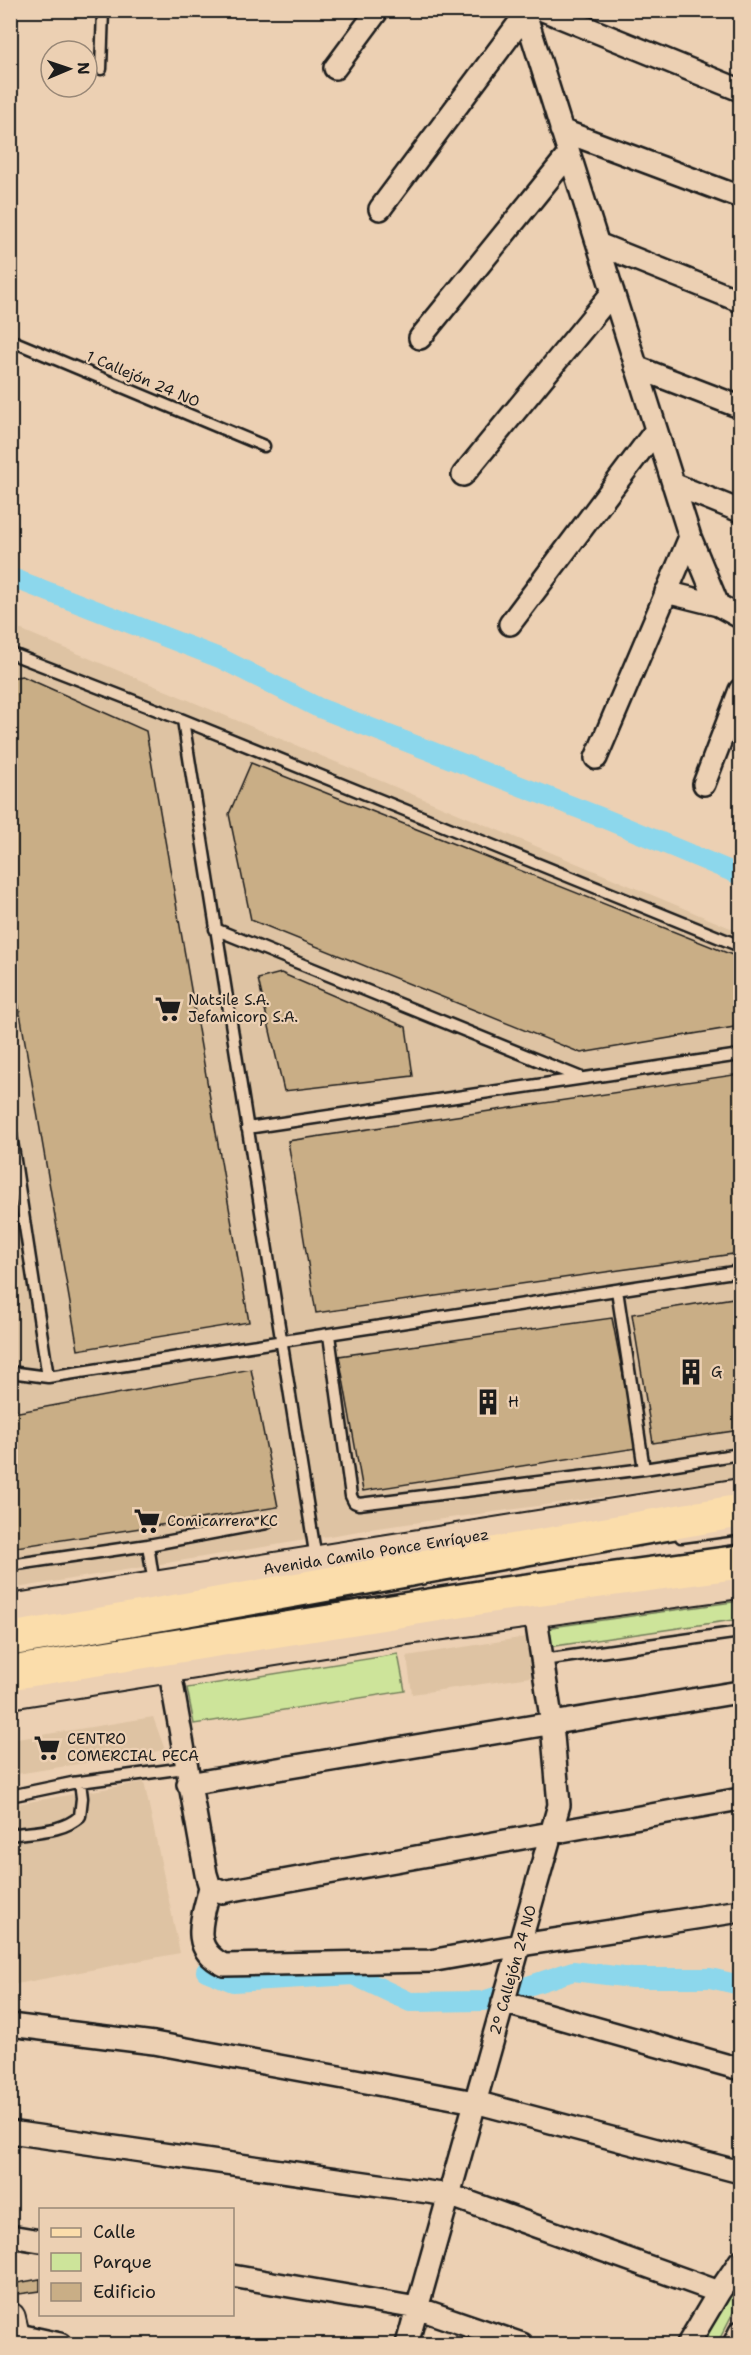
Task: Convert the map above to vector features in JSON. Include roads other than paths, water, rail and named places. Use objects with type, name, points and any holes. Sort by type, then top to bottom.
[{"type":"main road","name":"Avenida Camilo Ponce Enríquez","points":[[10,1610],[741,1494]]},
{"type":"main road","points":[[618,1531],[652,1508],[700,1518]]},
{"type":"main road","name":"Avenida Camilo Ponce Enríquez","points":[[10,1639],[176,1612],[494,1553],[741,1511]]},
{"type":"main road","points":[[423,1545],[545,1544]]},
{"type":"main road","points":[[10,1694],[386,1632],[534,1600],[741,1562]]},
{"type":"main road","points":[[10,1673],[498,1594],[534,1600],[590,1604],[741,1583]]},
{"type":"street","points":[[335,68],[378,10]]},
{"type":"street","points":[[531,12],[741,90]]},
{"type":"street","points":[[531,12],[561,130],[690,537],[718,605]]},
{"type":"street","points":[[380,209],[531,12]]},
{"type":"street","points":[[561,130],[741,197]]},
{"type":"street","points":[[420,338],[569,154]]},
{"type":"street","points":[[598,244],[741,301]]},
{"type":"street","points":[[463,476],[613,292]]},
{"type":"street","points":[[636,367],[741,407]]},
{"type":"street","points":[[510,624],[656,430]]},
{"type":"street","points":[[673,484],[741,511]]},
{"type":"street","points":[[596,758],[690,537]]},
{"type":"street","points":[[666,592],[718,605],[741,617]]},
{"type":"street","points":[[704,784],[741,690]]},
{"type":"street","name":"2° Callejón 24 NO","points":[[407,2344],[559,1806],[552,1724],[534,1600]]},
{"type":"street","points":[[169,1667],[187,1776],[210,1887],[200,1940],[205,1951],[213,1960],[224,1965],[430,1961],[521,1944],[741,1911]]},
{"type":"street","points":[[187,1776],[552,1724],[733,1693]]},
{"type":"street","points":[[210,1887],[222,1892],[741,1799]]},
{"type":"street","points":[[503,2002],[741,2069]]},
{"type":"street","points":[[10,2025],[154,2043],[475,2102],[741,2172]]},
{"type":"street","points":[[10,2132],[449,2195],[719,2292]]},
{"type":"street","points":[[10,2236],[39,2241]]},
{"type":"street","points":[[688,2344],[719,2292],[741,2261]]},
{"type":"street","points":[[234,2276],[417,2308],[522,2344]]},
{"type":"street","points":[[13,2332],[60,2344]]},
{"type":"street","points":[[734,2344],[741,2332]]},
{"type":"lane","points":[[100,69],[103,10]]},
{"type":"lane","name":"1 Callejón 24 NO","points":[[10,340],[264,446]]},
{"type":"lane","points":[[10,653],[183,720],[741,946]]},
{"type":"lane","points":[[183,720],[316,1562]]},
{"type":"lane","points":[[215,929],[580,1077]]},
{"type":"lane","points":[[247,1128],[741,1055]]},
{"type":"lane","points":[[10,1128],[48,1377]]},
{"type":"lane","points":[[10,1372],[48,1377],[741,1271]]},
{"type":"lane","points":[[617,1290],[644,1469]]},
{"type":"lane","points":[[329,1335],[351,1496],[354,1502],[359,1504],[644,1469],[741,1454]]},
{"type":"lane","points":[[10,1565],[148,1545],[267,1523]]},
{"type":"lane","points":[[669,1539],[741,1529]]},
{"type":"lane","name":"Avenida Camilo Ponce Enríquez","points":[[545,1544],[587,1551]]},
{"type":"lane","points":[[148,1545],[154,1587]]},
{"type":"lane","points":[[534,1600],[586,1572],[741,1552]]},
{"type":"lane","points":[[543,1660],[741,1632]]},
{"type":"lane","points":[[10,1796],[80,1782],[187,1776]]},
{"type":"lane","points":[[10,1835],[64,1827],[72,1823],[80,1816],[82,1798],[80,1782]]},
{"type":"waterway","points":[[10,577],[222,659],[317,707],[603,818],[740,875]]},
{"type":"waterway","points":[[206,1971],[233,1982],[353,1975],[410,2002],[483,2001],[573,1971],[632,1978],[710,1978],[740,1985]]},
{"type":"place","name":"Natsile S.A. Jefamicorp S.A.","points":[[168,1009]]},
{"type":"place","name":"G","points":[[691,1372]]},
{"type":"place","name":"H","points":[[488,1402]]},
{"type":"place","name":"Comicarrera KC","points":[[147,1521]]},
{"type":"place","name":"CENTRO COMERCIAL PECA","points":[[47,1748]]}]
